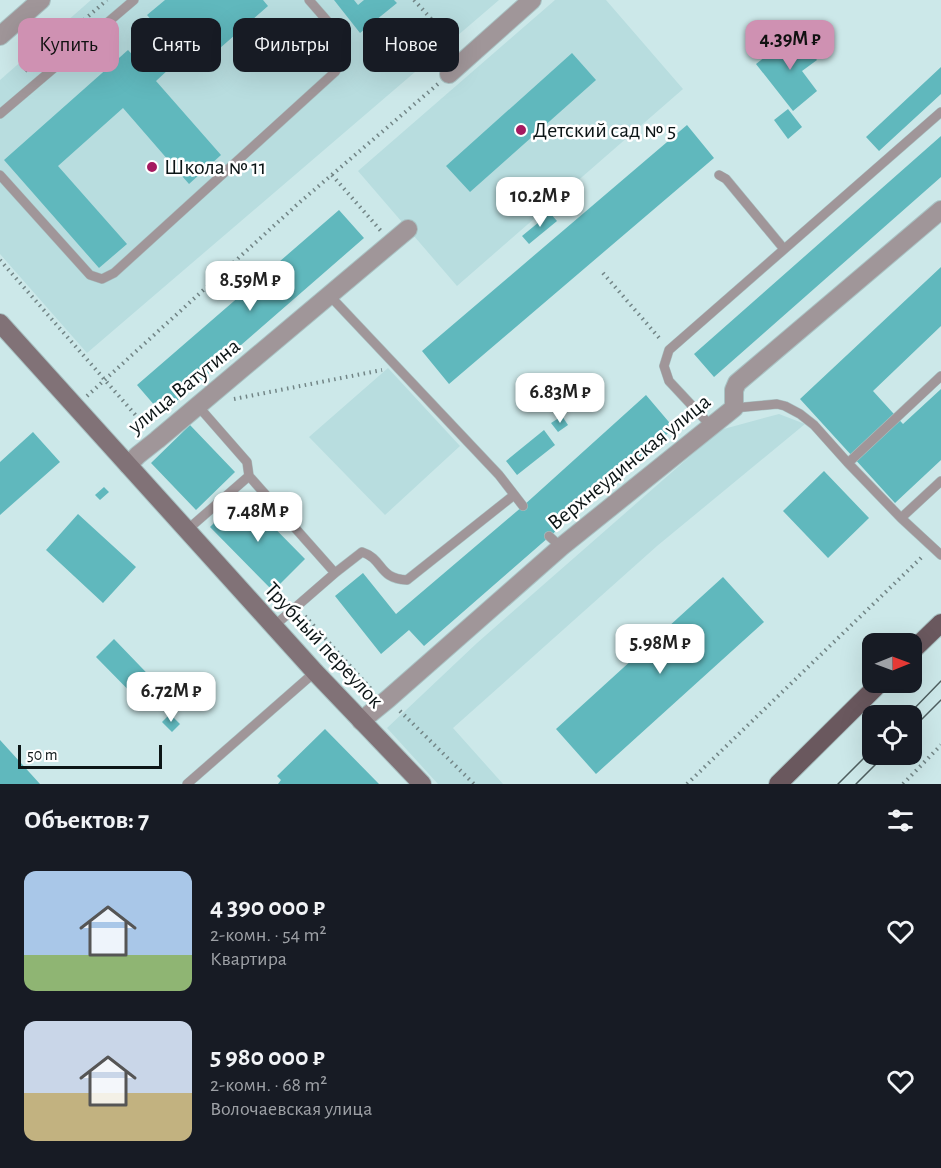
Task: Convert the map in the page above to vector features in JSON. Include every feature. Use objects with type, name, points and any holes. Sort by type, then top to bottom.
[{"type":"main road","points":[[922,641],[941,623]]},
{"type":"main road","points":[[785,782],[870,693]]},
{"type":"street","points":[[0,36],[40,0]]},
{"type":"street","points":[[449,74],[532,0]]},
{"type":"street","name":"Верхнеудинская улица","points":[[361,721],[555,542],[734,408],[734,390],[737,383],[941,210]]},
{"type":"street","name":"улица Ватутина","points":[[128,465],[138,454],[408,229]]},
{"type":"street","name":"Трубный переулок","points":[[0,323],[315,672],[422,784]]},
{"type":"lane","points":[[0,114],[134,0]]},
{"type":"lane","points":[[0,175],[90,275],[102,279],[114,273],[334,72],[345,56],[343,39],[309,0]]},
{"type":"lane","points":[[711,426],[669,381],[664,366],[669,350],[941,112]]},
{"type":"lane","points":[[719,175],[726,179],[784,249]]},
{"type":"lane","points":[[330,296],[499,475],[523,506]]},
{"type":"lane","points":[[848,463],[941,376]]},
{"type":"lane","points":[[734,408],[777,404],[800,414],[814,425],[901,518],[941,555]]},
{"type":"lane","points":[[198,406],[247,462],[249,476],[335,573]]},
{"type":"lane","points":[[187,530],[249,476]]},
{"type":"lane","points":[[901,518],[941,481]]},
{"type":"lane","points":[[274,626],[362,552],[370,555],[389,576],[397,580],[407,580],[514,495]]},
{"type":"lane","points":[[187,784],[315,672]]},
{"type":"path","points":[[18,78],[107,0]]},
{"type":"path","points":[[414,0],[430,18]]},
{"type":"path","points":[[75,406],[332,175],[449,74]]},
{"type":"path","points":[[332,175],[392,243]]},
{"type":"path","points":[[0,260],[157,440]]},
{"type":"path","points":[[603,273],[669,350]]},
{"type":"path","points":[[231,400],[398,367]]},
{"type":"path","points":[[687,784],[933,547]]},
{"type":"path","points":[[296,607],[385,701],[474,784]]},
{"type":"path","points":[[903,784],[941,745]]},
{"type":"shaded area","name":"Школа № 11","points":[[91,0],[499,0],[459,34],[459,18],[363,18],[363,72],[415,72],[87,353],[0,254],[0,80],[18,64],[18,72],[119,72],[119,18],[71,18]]},
{"type":"shaded area","name":"Детский сад № 5","points":[[555,0],[606,0],[683,89],[457,286],[358,171]]},
{"type":"shaded area","points":[[388,368],[460,446],[385,515],[309,437]]},
{"type":"shaded area","points":[[779,414],[805,424],[657,546],[453,728],[503,784],[438,784],[387,728],[477,643],[720,430]]},
{"type":"building","points":[[165,0],[263,0],[268,6],[254,18],[233,18],[233,37],[221,47],[221,18],[150,18],[147,15]]},
{"type":"building","points":[[334,0],[354,0],[358,5],[364,0],[394,0],[397,3],[378,18],[363,18],[363,31],[360,33],[351,22],[351,18],[348,18]]},
{"type":"building","points":[[796,33],[817,60],[802,71],[817,91],[793,111],[756,64]]},
{"type":"building","points":[[128,50],[131,53],[131,72],[166,72],[156,81],[221,155],[189,184],[123,108],[58,166],[127,244],[99,268],[4,160],[103,72],[119,72],[119,58]]},
{"type":"building","points":[[572,53],[596,80],[470,192],[446,166]]},
{"type":"building","points":[[941,67],[941,94],[879,151],[866,137]]},
{"type":"building","points":[[788,109],[802,127],[788,139],[774,120]]},
{"type":"building","points":[[687,125],[714,158],[449,384],[422,351]]},
{"type":"building","points":[[941,136],[941,177],[714,377],[694,354]]},
{"type":"building","points":[[339,210],[364,238],[162,414],[137,385]]},
{"type":"building","points":[[550,213],[557,221],[529,244],[522,236]]},
{"type":"building","points":[[941,267],[941,326],[873,391],[903,424],[941,389],[941,460],[895,503],[800,399]]},
{"type":"building","points":[[646,395],[674,428],[424,646],[409,630],[381,654],[335,596],[363,573],[396,614],[523,506]]},
{"type":"building","points":[[562,416],[568,425],[558,432],[551,423]]},
{"type":"building","points":[[190,425],[235,472],[196,510],[151,463]]},
{"type":"building","points":[[544,430],[555,445],[517,475],[506,461]]},
{"type":"building","points":[[33,432],[60,462],[0,515],[0,462]]},
{"type":"building","points":[[824,471],[869,518],[828,558],[783,511]]},
{"type":"building","points":[[104,487],[109,492],[100,500],[95,495]]},
{"type":"building","points":[[242,495],[305,559],[273,591],[210,527]]},
{"type":"building","points":[[78,514],[136,567],[103,603],[46,550]]},
{"type":"building","points":[[723,577],[764,622],[596,774],[556,729]]},
{"type":"building","points":[[114,639],[166,693],[149,711],[96,657]]},
{"type":"building","points":[[170,714],[180,724],[172,732],[162,722]]},
{"type":"building","points":[[325,729],[379,784],[278,784],[281,780],[277,776]]},
{"type":"building","points":[[0,740],[40,784],[0,784]]},
{"type":"tram line","points":[[918,705],[941,681]]},
{"type":"tram line","points":[[922,719],[941,700]]},
{"type":"tram line","points":[[838,784],[862,760]]},
{"type":"tram line","points":[[856,784],[875,765]]},
{"type":"place","name":"Детский сад № 5","points":[[521,130]]},
{"type":"place","name":"Школа № 11","points":[[152,167]]}]
